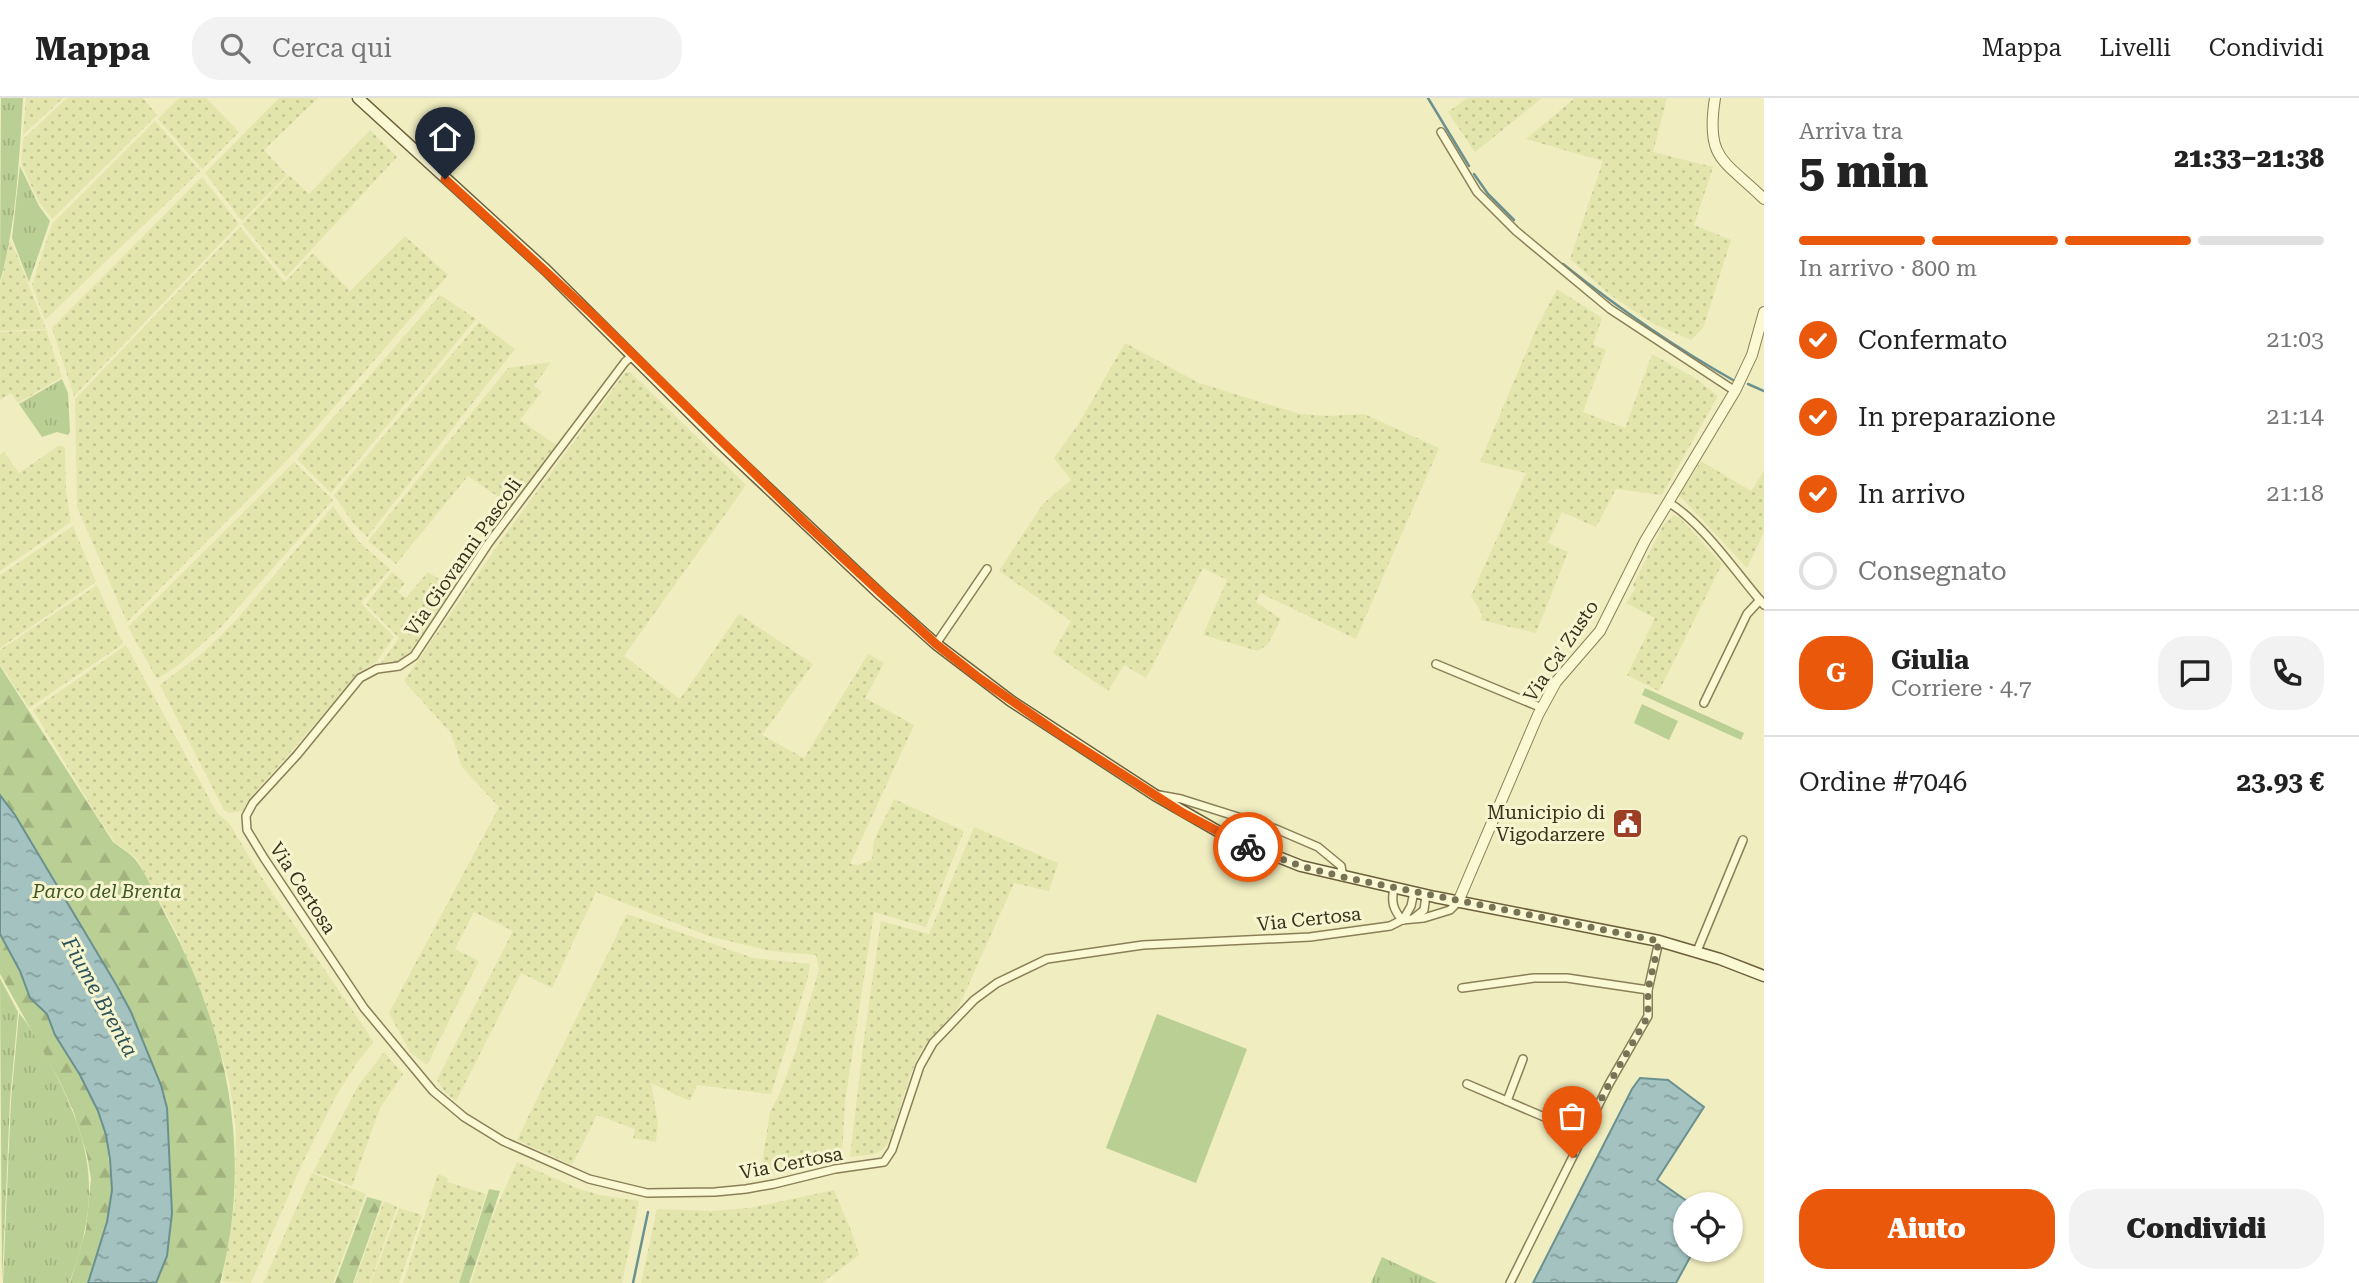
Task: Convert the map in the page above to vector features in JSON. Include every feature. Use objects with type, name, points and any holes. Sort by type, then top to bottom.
[{"type":"main road","points":[[358,98],[545,270],[805,523],[936,644],[1011,701],[1155,795],[1251,848],[1301,866],[1458,902],[1659,941],[1697,951],[1764,976]]},
{"type":"street","points":[[1715,98],[1712,120],[1715,149],[1728,166],[1764,199]]},
{"type":"street","points":[[1441,132],[1477,192],[1516,231],[1610,309],[1735,391]]},
{"type":"street","name":"Via Ca' Zusto","points":[[1458,902],[1542,708],[1556,682],[1600,631],[1645,541],[1735,391],[1752,355],[1764,312]]},
{"type":"street","name":"Via Giovanni Pascoli","points":[[246,816],[253,803],[297,755],[360,678],[377,669],[399,666],[414,656],[488,544],[633,355]]},
{"type":"street","points":[[1668,502],[1716,547],[1762,603],[1747,614],[1704,703]]},
{"type":"street","points":[[936,644],[987,569]]},
{"type":"street","points":[[1436,664],[1542,708]]},
{"type":"street","points":[[1155,795],[1188,802],[1299,838],[1334,859],[1341,866],[1343,877]]},
{"type":"street","name":"Via Certosa","points":[[246,816],[247,830],[264,859],[364,1008],[433,1091],[464,1117],[503,1141],[589,1179],[647,1193],[746,1189],[835,1169],[884,1162],[892,1150],[920,1066],[933,1043],[974,1000],[989,989],[1047,959],[1143,945],[1310,937],[1390,926],[1402,920],[1450,910],[1458,902]]},
{"type":"street","points":[[1697,951],[1744,839]]},
{"type":"street","points":[[1394,888],[1394,910],[1402,920],[1411,906],[1414,892]]},
{"type":"street","points":[[1413,919],[1424,910],[1426,895]]},
{"type":"street","points":[[1512,1282],[1584,1134],[1648,1016],[1648,990],[1659,941]]},
{"type":"street","points":[[1462,988],[1534,978],[1567,978],[1648,990]]},
{"type":"street","points":[[1507,1101],[1523,1059]]},
{"type":"street","points":[[1467,1084],[1584,1134]]},
{"type":"green space","points":[[1,98],[23,98],[14,213],[0,281]]},
{"type":"green space","points":[[26,98],[63,98],[23,135]]},
{"type":"green space","points":[[67,98],[143,98],[157,115],[52,219],[39,202],[21,164],[23,139]]},
{"type":"green space","points":[[179,98],[206,98],[239,132],[202,169],[158,119]]},
{"type":"green space","points":[[279,98],[318,98],[264,150],[287,175],[242,221],[205,173]]},
{"type":"green space","points":[[1467,98],[1542,98],[1475,152],[1448,112]]},
{"type":"green space","points":[[1575,98],[1667,98],[1653,152],[1713,167],[1694,225],[1731,240],[1703,328],[1691,340],[1652,323],[1609,294],[1570,259],[1603,161],[1526,139]]},
{"type":"green space","points":[[155,121],[200,171],[45,320],[32,285],[52,224]]},
{"type":"green space","points":[[370,130],[397,157],[286,277],[242,224],[289,175],[309,194]]},
{"type":"green space","points":[[20,166],[39,206],[50,221],[29,282],[12,238]]},
{"type":"green space","points":[[202,177],[239,224],[74,396],[52,328]]},
{"type":"green space","points":[[240,227],[285,282],[313,253],[350,291],[405,236],[448,275],[297,450],[127,622],[77,507],[75,399]]},
{"type":"green space","points":[[10,241],[46,329],[0,331],[0,285]]},
{"type":"green space","points":[[1557,289],[1602,318],[1593,344],[1606,350],[1583,412],[1625,428],[1652,354],[1698,380],[1718,396],[1662,495],[1616,489],[1596,527],[1562,512],[1548,543],[1568,552],[1536,633],[1481,620],[1482,614],[1471,596],[1526,473],[1480,462],[1536,329]]},
{"type":"green space","points":[[440,295],[476,319],[331,493],[297,459]]},
{"type":"green space","points":[[479,322],[515,349],[367,537],[353,523],[334,495]]},
{"type":"green space","points":[[46,330],[62,377],[18,403],[11,393],[0,400],[0,332]]},
{"type":"green space","points":[[1125,343],[1199,383],[1300,414],[1364,414],[1439,448],[1356,639],[1260,593],[1256,602],[1281,619],[1268,644],[1258,651],[1203,635],[1227,580],[1203,568],[1146,678],[1124,665],[1108,691],[1053,653],[1071,621],[999,571],[1043,504],[1071,480],[1054,458],[1078,425]]},
{"type":"green space","points":[[551,362],[534,386],[542,392],[520,420],[556,445],[512,506],[468,476],[396,564],[368,541],[508,368]]},
{"type":"green space","points":[[630,372],[746,485],[624,656],[680,699],[739,614],[813,664],[762,735],[804,758],[868,654],[884,663],[865,698],[914,725],[850,864],[859,865],[872,859],[874,840],[894,799],[964,831],[926,927],[874,912],[845,1102],[842,1157],[760,1177],[770,1112],[796,1050],[819,969],[816,955],[770,951],[709,936],[596,892],[552,988],[521,973],[456,1101],[445,1092],[437,1080],[513,931],[474,912],[455,949],[479,961],[427,1065],[410,1052],[389,1013],[499,807],[462,767],[451,733],[404,681],[507,532],[625,373]]},
{"type":"green space","points":[[62,379],[68,393],[70,432],[68,435],[57,432],[42,437],[19,404]]},
{"type":"green space","points":[[58,446],[65,449],[66,491],[71,522],[0,571],[0,455],[4,452],[19,473]]},
{"type":"green space","points":[[1701,461],[1751,491],[1764,471],[1764,532],[1747,568],[1679,495]]},
{"type":"green space","points":[[294,462],[333,500],[220,628],[177,666],[157,679],[128,627]]},
{"type":"green space","points":[[333,506],[359,542],[390,569],[361,603],[394,637],[376,662],[361,671],[253,795],[243,811],[229,813],[224,810],[160,685],[205,651],[237,619]]},
{"type":"green space","points":[[1674,515],[1680,518],[1722,564],[1659,691],[1627,675],[1655,618],[1626,603],[1664,524]]},
{"type":"green space","points":[[73,526],[96,582],[0,648],[0,575]]},
{"type":"green space","points":[[392,572],[405,583],[398,592],[406,598],[428,572],[454,589],[410,652],[397,662],[381,663],[399,638],[366,604]]},
{"type":"green space","points":[[97,585],[123,644],[29,708],[0,664],[0,650]]},
{"type":"green space","points":[[126,645],[217,813],[229,823],[260,875],[374,1042],[358,1061],[336,1096],[302,1164],[251,1283],[222,1282],[235,1200],[236,1128],[229,1081],[205,1001],[178,936],[137,859],[114,841],[33,710]]},
{"type":"green space","name":"Parco del Brenta","points":[[0,666],[113,842],[134,858],[143,870],[188,961],[206,1005],[220,1050],[234,1142],[230,1236],[220,1283],[156,1283],[167,1256],[161,1085],[117,986],[15,815],[0,795]]},
{"type":"green space","points":[[1645,688],[1744,733],[1741,740],[1642,695]]},
{"type":"green space","points":[[1642,704],[1678,721],[1669,740],[1634,723]]},
{"type":"green space","points":[[974,827],[1058,863],[1049,891],[1014,883],[959,1006],[921,1051],[886,1146],[879,1152],[850,1157],[881,921],[929,934]]},
{"type":"green space","points":[[627,914],[753,958],[810,964],[807,981],[771,1094],[697,1085],[690,1101],[651,1083],[658,1123],[656,1142],[633,1138],[635,1129],[597,1115],[572,1165],[517,1140]]},
{"type":"green space","points":[[0,934],[20,971],[30,998],[47,1014],[55,1035],[80,1075],[98,1111],[106,1135],[112,1190],[107,1222],[88,1283],[70,1283],[86,1229],[91,1179],[87,1155],[73,1110],[59,1080],[0,974]]},
{"type":"green space","points":[[0,978],[18,1012],[10,1101],[2,1283]]},
{"type":"green space","points":[[19,1013],[55,1073],[78,1127],[85,1152],[89,1176],[86,1226],[69,1283],[3,1283],[11,1101]]},
{"type":"green space","points":[[1157,1014],[1247,1049],[1196,1183],[1106,1148]]},
{"type":"green space","points":[[384,1052],[403,1074],[380,1108],[352,1186],[313,1172],[358,1086]]},
{"type":"green space","points":[[517,1162],[579,1189],[639,1201],[622,1283],[471,1283],[490,1222]]},
{"type":"green space","points":[[312,1173],[366,1194],[333,1283],[263,1283]]},
{"type":"green space","points":[[438,1174],[448,1178],[447,1182],[486,1194],[459,1283],[403,1283]]},
{"type":"green space","points":[[489,1189],[500,1191],[469,1283],[459,1283]]},
{"type":"green space","points":[[834,1190],[859,1255],[822,1283],[641,1283],[657,1209],[710,1211],[750,1208]]},
{"type":"green space","points":[[367,1197],[382,1201],[353,1283],[335,1283]]},
{"type":"green space","points":[[384,1201],[397,1207],[370,1283],[354,1283]]},
{"type":"green space","points":[[399,1208],[422,1215],[399,1283],[371,1283]]},
{"type":"green space","points":[[1382,1257],[1437,1283],[1371,1283]]},
{"type":"water","name":"Fiume Brenta","points":[[0,795],[15,815],[117,986],[131,1012],[161,1085],[167,1108],[172,1213],[167,1256],[156,1283],[88,1283],[107,1222],[112,1190],[106,1135],[98,1111],[80,1075],[55,1035],[47,1014],[30,998],[20,971],[0,934]]},
{"type":"water","points":[[1640,1078],[1668,1080],[1704,1107],[1657,1180],[1674,1192],[1673,1262],[1687,1262],[1676,1283],[1533,1283]]},
{"type":"waterway","points":[[1428,98],[1469,166]]},
{"type":"waterway","points":[[1474,174],[1488,194],[1514,220]]},
{"type":"waterway","points":[[1563,264],[1645,325],[1733,380]]},
{"type":"waterway","points":[[1748,384],[1764,391]]},
{"type":"waterway","points":[[633,1283],[648,1212]]},
{"type":"way so far","points":[[1248,847],[1301,866],[1343,877],[1659,941],[1648,990],[1648,1016],[1609,1084],[1572,1158]]},
{"type":"place","name":"Municipio di Vigodarzere","points":[[1628,823]]},
{"type":"route","points":[[445,179],[592,314],[718,440],[936,644],[979,678],[1061,735],[1183,813],[1248,847]]}]
